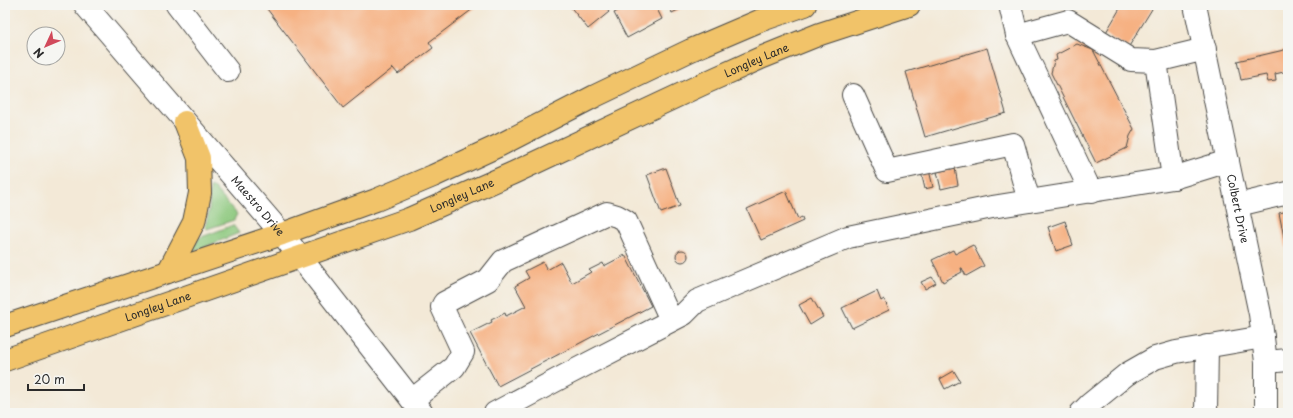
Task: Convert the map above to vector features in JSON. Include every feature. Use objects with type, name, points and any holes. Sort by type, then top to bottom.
[{"type":"main road","points":[[5,326],[282,234],[376,200],[500,145],[595,96],[691,50],[759,21],[805,5]]},
{"type":"main road","name":"Longley Lane","points":[[5,360],[301,258],[409,219],[513,173],[698,86],[770,54],[820,34],[909,5]]},
{"type":"main road","points":[[168,272],[194,222],[200,193],[199,158],[185,122]]},
{"type":"street","name":"Maestro Drive","points":[[85,5],[282,234],[417,407]]},
{"type":"street","points":[[177,5],[228,71]]},
{"type":"street","points":[[1010,5],[1017,35],[1091,192]]},
{"type":"street","name":"Colbert Drive","points":[[1195,5],[1260,314],[1266,362],[1266,413]]},
{"type":"street","points":[[1017,35],[1068,21],[1131,60],[1156,61],[1205,49]]},
{"type":"street","points":[[1156,61],[1173,178]]},
{"type":"street","points":[[853,95],[887,171],[1013,144],[1029,201]]},
{"type":"street","points":[[496,413],[684,314],[697,301],[848,237],[992,207],[1173,178],[1228,161]]},
{"type":"street","points":[[1238,206],[1288,193]]},
{"type":"street","points":[[417,407],[454,368],[463,352],[442,307],[444,303],[488,280],[503,261],[607,213],[626,221],[671,320]]},
{"type":"street","points":[[1081,413],[1127,374],[1155,358],[1176,352],[1263,337]]},
{"type":"street","points":[[1204,411],[1207,346]]},
{"type":"street","points":[[1266,362],[1288,360]]},
{"type":"green space","points":[[212,187],[237,214],[234,220],[207,229],[205,227],[209,212],[210,188]]},
{"type":"green space","points":[[233,225],[239,233],[190,253],[199,238]]},
{"type":"building","points":[[264,5],[478,5],[429,42],[433,48],[398,74],[393,68],[343,108]]},
{"type":"building","points":[[569,5],[604,5],[609,12],[588,29]]},
{"type":"building","points":[[629,5],[655,5],[662,19],[627,38],[614,13]]},
{"type":"building","points":[[668,5],[688,5],[672,13]]},
{"type":"building","points":[[1122,5],[1146,5],[1152,9],[1128,48],[1105,34]]},
{"type":"building","points":[[1077,44],[1093,50],[1134,129],[1130,136],[1127,148],[1096,163],[1051,73],[1054,61],[1057,60],[1056,55]]},
{"type":"building","points":[[987,48],[1006,113],[925,137],[906,72]]},
{"type":"building","points":[[1288,49],[1288,71],[1275,74],[1276,81],[1268,82],[1266,75],[1241,80],[1237,61]]},
{"type":"building","points":[[666,168],[680,206],[661,213],[647,175]]},
{"type":"building","points":[[955,168],[958,185],[941,189],[937,172]]},
{"type":"building","points":[[929,170],[933,187],[925,189],[921,172]]},
{"type":"building","points":[[786,191],[798,219],[802,217],[803,221],[761,240],[747,209]]},
{"type":"building","points":[[1288,211],[1288,252],[1287,252],[1279,213]]},
{"type":"building","points":[[1065,221],[1073,245],[1056,251],[1048,227]]},
{"type":"building","points":[[973,245],[984,266],[966,276],[961,268],[962,272],[943,282],[932,260],[953,250],[955,254]]},
{"type":"building","points":[[682,250],[686,252],[688,256],[686,260],[682,262],[678,260],[676,256],[678,252]]},
{"type":"building","points":[[625,255],[651,306],[498,386],[470,333],[492,322],[491,320],[505,313],[506,316],[526,306],[515,286],[529,278],[525,271],[543,262],[547,270],[561,262],[572,283],[591,272],[589,270],[603,263],[604,266]]},
{"type":"building","points":[[932,277],[936,283],[925,289],[921,282]]},
{"type":"building","points":[[877,291],[881,301],[884,299],[889,310],[852,328],[842,308]]},
{"type":"building","points":[[812,298],[823,317],[810,325],[799,305]]},
{"type":"building","points":[[954,371],[960,381],[945,389],[940,379]]}]
